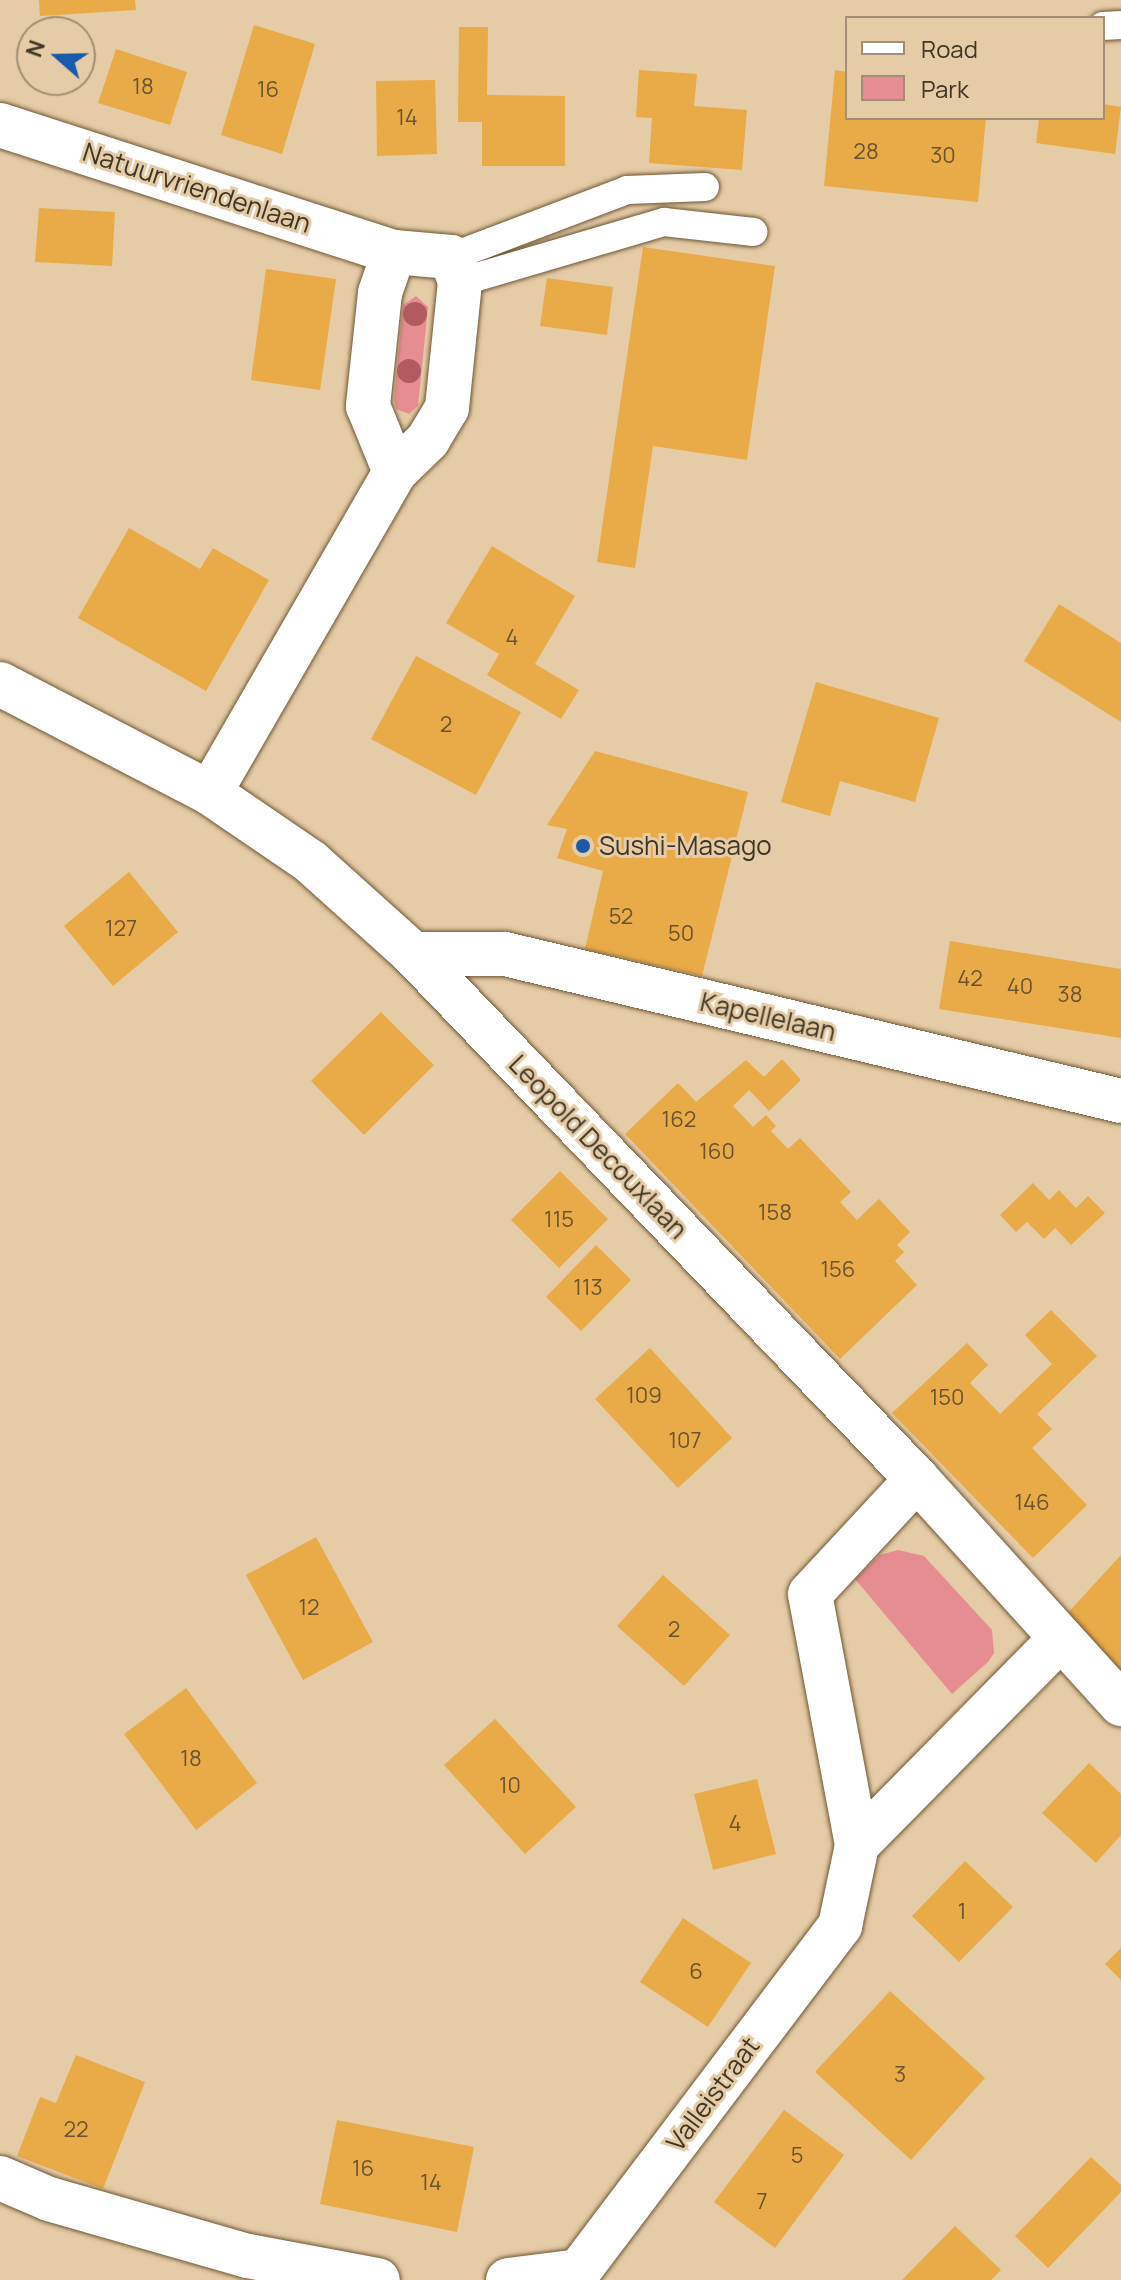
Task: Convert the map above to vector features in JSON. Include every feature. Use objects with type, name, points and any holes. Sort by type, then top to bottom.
[{"type":"street","name":"Natuurvriendenlaan","points":[[0,125],[456,270]]},
{"type":"street","points":[[394,252],[380,293],[368,406],[395,472]]},
{"type":"street","points":[[210,793],[395,472],[428,440],[447,408],[456,270]]},
{"type":"street","name":"Leopold Decouxlaan","points":[[0,684],[210,793],[311,862],[413,954],[917,1479],[1059,1640],[1121,1704]]},
{"type":"street","name":"Kapellelaan","points":[[413,954],[505,954],[1121,1101]]},
{"type":"street","name":"Valleistraat","points":[[508,2280],[579,2271],[840,1926],[857,1845],[810,1594],[917,1479]]},
{"type":"street","points":[[857,1845],[1059,1640]]},
{"type":"street","points":[[0,2178],[49,2199],[248,2256],[378,2280]]},
{"type":"lane","points":[[456,270],[627,190],[705,187]]},
{"type":"lane","points":[[456,270],[664,222],[753,232]]},
{"type":"green space","points":[[416,296],[428,307],[418,406],[409,414],[396,409],[394,400],[403,305]]},
{"type":"green space","points":[[898,1550],[924,1556],[992,1630],[994,1653],[952,1694],[855,1579],[880,1555]]},
{"type":"building","points":[[39,0],[135,0],[136,10],[40,16]]},
{"type":"building","points":[[254,25],[315,44],[282,154],[221,135]]},
{"type":"building","points":[[459,27],[488,27],[487,95],[565,96],[565,166],[482,166],[482,122],[458,122]]},
{"type":"building","points":[[116,49],[187,72],[170,125],[98,103]]},
{"type":"building","points":[[639,70],[697,74],[694,106],[747,110],[742,170],[649,163],[652,118],[636,117]]},
{"type":"building","points":[[835,70],[845,72],[845,120],[986,120],[978,202],[824,186]]},
{"type":"building","points":[[435,80],[437,154],[377,156],[376,81]]},
{"type":"building","points":[[1105,104],[1121,107],[1115,154],[1036,143],[1039,120],[1105,120]]},
{"type":"building","points":[[39,208],[115,212],[112,266],[35,262]]},
{"type":"building","points":[[643,247],[775,266],[747,460],[653,446],[635,568],[597,562]]},
{"type":"building","points":[[266,269],[336,279],[320,390],[251,380]]},
{"type":"building","points":[[547,278],[613,287],[607,335],[540,326]]},
{"type":"building","points":[[129,528],[200,569],[213,548],[269,580],[206,691],[78,618]]},
{"type":"building","points":[[492,546],[575,596],[535,664],[579,690],[561,719],[487,675],[499,654],[446,623]]},
{"type":"building","points":[[1059,604],[1121,643],[1121,722],[1024,661]]},
{"type":"building","points":[[416,656],[521,712],[476,795],[371,739]]},
{"type":"building","points":[[816,682],[939,718],[915,802],[840,781],[830,816],[781,802]]},
{"type":"building","points":[[595,751],[748,792],[702,976],[585,949],[603,871],[557,858],[567,829],[547,825]]},
{"type":"building","points":[[129,872],[178,932],[113,986],[64,926]]},
{"type":"building","points":[[950,941],[1121,969],[1121,1038],[939,1009]]},
{"type":"building","points":[[381,1012],[434,1065],[364,1135],[311,1081]]},
{"type":"building","points":[[782,1059],[801,1080],[769,1111],[749,1090],[733,1106],[753,1127],[766,1115],[776,1126],[771,1131],[788,1149],[800,1138],[851,1192],[840,1202],[857,1220],[879,1199],[910,1232],[897,1245],[904,1252],[895,1261],[917,1285],[840,1359],[625,1134],[678,1083],[696,1102],[746,1060],[764,1077]]},
{"type":"building","points":[[560,1171],[608,1219],[559,1268],[511,1220]]},
{"type":"building","points":[[1033,1183],[1049,1200],[1059,1190],[1076,1208],[1088,1196],[1105,1213],[1071,1245],[1055,1228],[1044,1239],[1027,1222],[1016,1232],[1000,1215]]},
{"type":"building","points":[[596,1245],[631,1280],[581,1331],[546,1297]]},
{"type":"building","points":[[1051,1310],[1097,1356],[1037,1414],[1052,1429],[1032,1448],[1087,1505],[1033,1558],[892,1413],[967,1343],[988,1365],[970,1383],[1000,1414],[1052,1364],[1025,1335]]},
{"type":"building","points":[[650,1348],[732,1438],[678,1488],[595,1399]]},
{"type":"building","points":[[316,1537],[373,1642],[303,1680],[246,1575]]},
{"type":"building","points":[[1121,1555],[1121,1671],[1064,1617]]},
{"type":"building","points":[[663,1575],[730,1635],[684,1686],[617,1626]]},
{"type":"building","points":[[186,1688],[257,1783],[196,1830],[124,1734]]},
{"type":"building","points":[[495,1719],[576,1807],[525,1854],[444,1765]]},
{"type":"building","points":[[1089,1763],[1121,1794],[1121,1835],[1096,1863],[1042,1813]]},
{"type":"building","points":[[757,1779],[776,1854],[713,1870],[694,1794]]},
{"type":"building","points":[[965,1861],[1013,1907],[959,1962],[912,1916]]},
{"type":"building","points":[[683,1918],[751,1963],[708,2027],[640,1982]]},
{"type":"building","points":[[1121,1948],[1121,1980],[1105,1964]]},
{"type":"building","points":[[890,1991],[985,2078],[911,2160],[815,2072]]},
{"type":"building","points":[[76,2055],[145,2082],[103,2189],[17,2156],[40,2097],[56,2103]]},
{"type":"building","points":[[784,2110],[844,2155],[775,2248],[714,2202]]},
{"type":"building","points":[[337,2120],[474,2147],[457,2232],[320,2204]]},
{"type":"building","points":[[1091,2157],[1121,2185],[1121,2192],[1048,2268],[1015,2236]]},
{"type":"building","points":[[955,2226],[1001,2270],[991,2280],[902,2280]]},
{"type":"place","name":"Sushi-Masago","points":[[583,846]]}]
